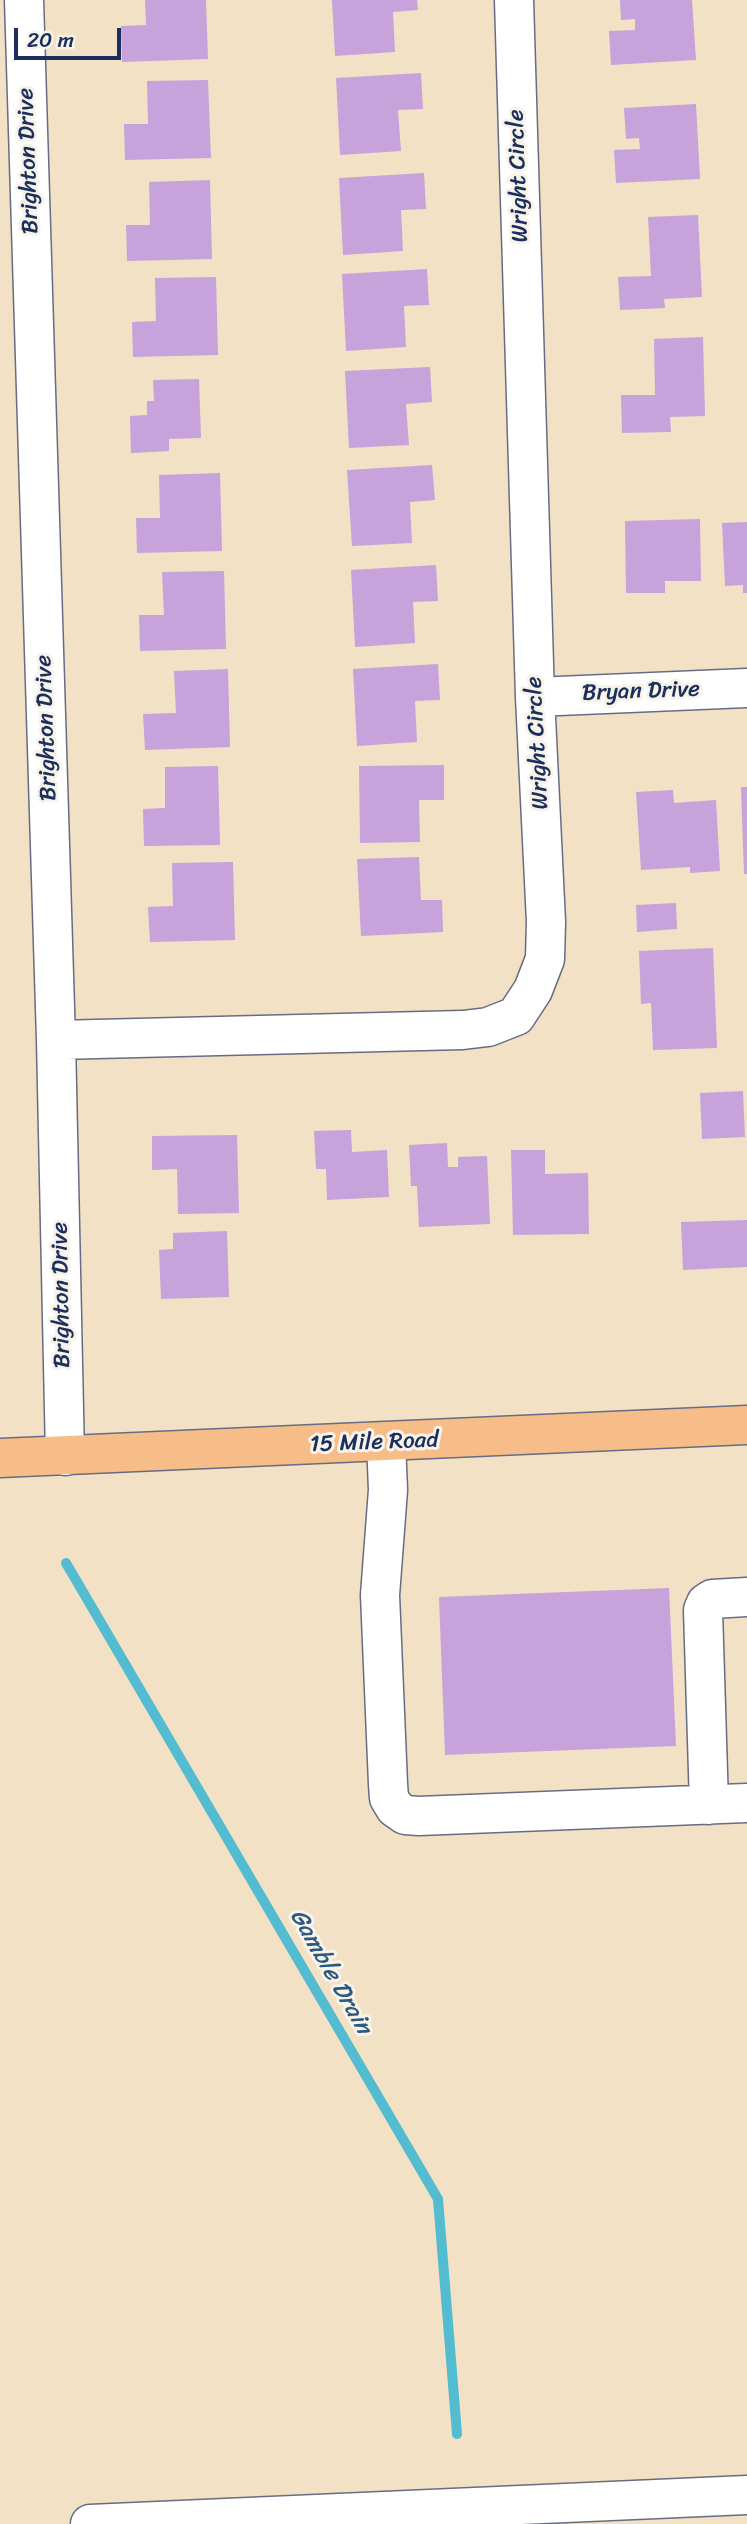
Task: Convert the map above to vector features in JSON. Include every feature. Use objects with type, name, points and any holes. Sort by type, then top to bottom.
[{"type":"main road","name":"15 Mile Road","points":[[0,1458],[747,1425]]},
{"type":"street","name":"Brighton Drive","points":[[24,0],[56,1040],[65,1456]]},
{"type":"street","name":"Wright Circle","points":[[56,1040],[463,1030],[488,1027],[516,1016],[533,990],[545,959],[546,922],[535,697],[514,0]]},
{"type":"street","name":"Bryan Drive","points":[[535,697],[747,688]]},
{"type":"street","points":[[386,1442],[387,1501],[380,1595],[388,1784],[389,1798],[394,1808],[405,1815],[419,1816],[747,1803]]},
{"type":"street","points":[[709,1805],[703,1610],[706,1603],[712,1600],[747,1597]]},
{"type":"street","points":[[90,2524],[747,2495]]},
{"type":"building","points":[[145,0],[206,0],[208,59],[122,62],[121,26],[146,25]]},
{"type":"building","points":[[332,0],[417,0],[418,10],[393,12],[395,52],[335,56]]},
{"type":"building","points":[[620,0],[692,0],[696,60],[611,65],[609,31],[635,30],[635,19],[621,20]]},
{"type":"building","points":[[421,73],[423,109],[398,110],[401,151],[340,155],[336,78]]},
{"type":"building","points":[[208,80],[211,158],[125,160],[124,124],[148,124],[147,81]]},
{"type":"building","points":[[696,104],[700,179],[616,183],[614,150],[640,149],[639,138],[626,139],[624,108]]},
{"type":"building","points":[[424,173],[426,209],[401,210],[403,251],[343,255],[339,178]]},
{"type":"building","points":[[210,180],[212,259],[127,261],[126,225],[150,225],[149,182]]},
{"type":"building","points":[[698,215],[702,297],[664,299],[665,308],[620,310],[618,277],[651,276],[648,217]]},
{"type":"building","points":[[427,269],[429,305],[404,306],[406,347],[346,351],[342,274]]},
{"type":"building","points":[[216,277],[218,355],[133,357],[132,322],[156,321],[155,278]]},
{"type":"building","points":[[703,337],[705,416],[670,417],[671,432],[622,433],[621,395],[655,395],[654,339]]},
{"type":"building","points":[[430,367],[432,402],[406,404],[409,445],[349,448],[345,371]]},
{"type":"building","points":[[199,379],[201,438],[169,439],[169,451],[131,453],[130,416],[147,415],[147,401],[154,401],[153,380]]},
{"type":"building","points":[[432,465],[435,500],[410,502],[412,543],[352,546],[347,470]]},
{"type":"building","points":[[220,473],[222,551],[137,553],[136,518],[160,518],[159,475]]},
{"type":"building","points":[[700,519],[701,581],[665,581],[665,593],[626,593],[625,521]]},
{"type":"building","points":[[747,522],[747,593],[743,593],[743,585],[725,586],[722,523]]},
{"type":"building","points":[[436,565],[438,601],[413,602],[415,643],[355,647],[351,570]]},
{"type":"building","points":[[224,571],[226,649],[140,651],[139,615],[164,615],[162,572]]},
{"type":"building","points":[[438,664],[440,700],[415,701],[417,742],[357,746],[353,669]]},
{"type":"building","points":[[228,669],[230,747],[145,750],[143,714],[176,713],[174,671]]},
{"type":"building","points":[[444,765],[444,800],[419,800],[420,842],[360,843],[359,766]]},
{"type":"building","points":[[218,766],[220,845],[144,846],[143,809],[165,808],[165,767]]},
{"type":"building","points":[[741,787],[747,787],[747,874],[744,874]]},
{"type":"building","points":[[673,790],[674,803],[716,800],[720,871],[690,873],[690,867],[641,870],[636,792]]},
{"type":"building","points":[[419,857],[421,900],[442,900],[443,932],[361,936],[357,859]]},
{"type":"building","points":[[233,862],[235,940],[150,942],[148,907],[173,906],[172,863]]},
{"type":"building","points":[[676,903],[677,929],[637,932],[636,905]]},
{"type":"building","points":[[713,948],[717,1048],[653,1050],[651,1003],[641,1004],[639,951]]},
{"type":"building","points":[[743,1091],[745,1137],[702,1139],[700,1093]]},
{"type":"building","points":[[351,1130],[352,1152],[387,1150],[389,1197],[327,1200],[326,1169],[316,1169],[314,1131]]},
{"type":"building","points":[[237,1135],[239,1213],[178,1214],[177,1169],[152,1170],[152,1136]]},
{"type":"building","points":[[447,1143],[448,1167],[458,1167],[458,1157],[487,1156],[490,1224],[419,1227],[417,1186],[411,1186],[409,1145]]},
{"type":"building","points":[[511,1150],[545,1150],[545,1174],[588,1173],[589,1234],[513,1235]]},
{"type":"building","points":[[747,1220],[747,1267],[683,1270],[681,1222]]},
{"type":"building","points":[[227,1231],[229,1297],[161,1299],[159,1250],[173,1249],[173,1233]]},
{"type":"building","points":[[669,1588],[676,1746],[445,1755],[439,1597]]},
{"type":"waterway","name":"Gamble Drain","points":[[66,1563],[438,2199],[457,2434]]}]
